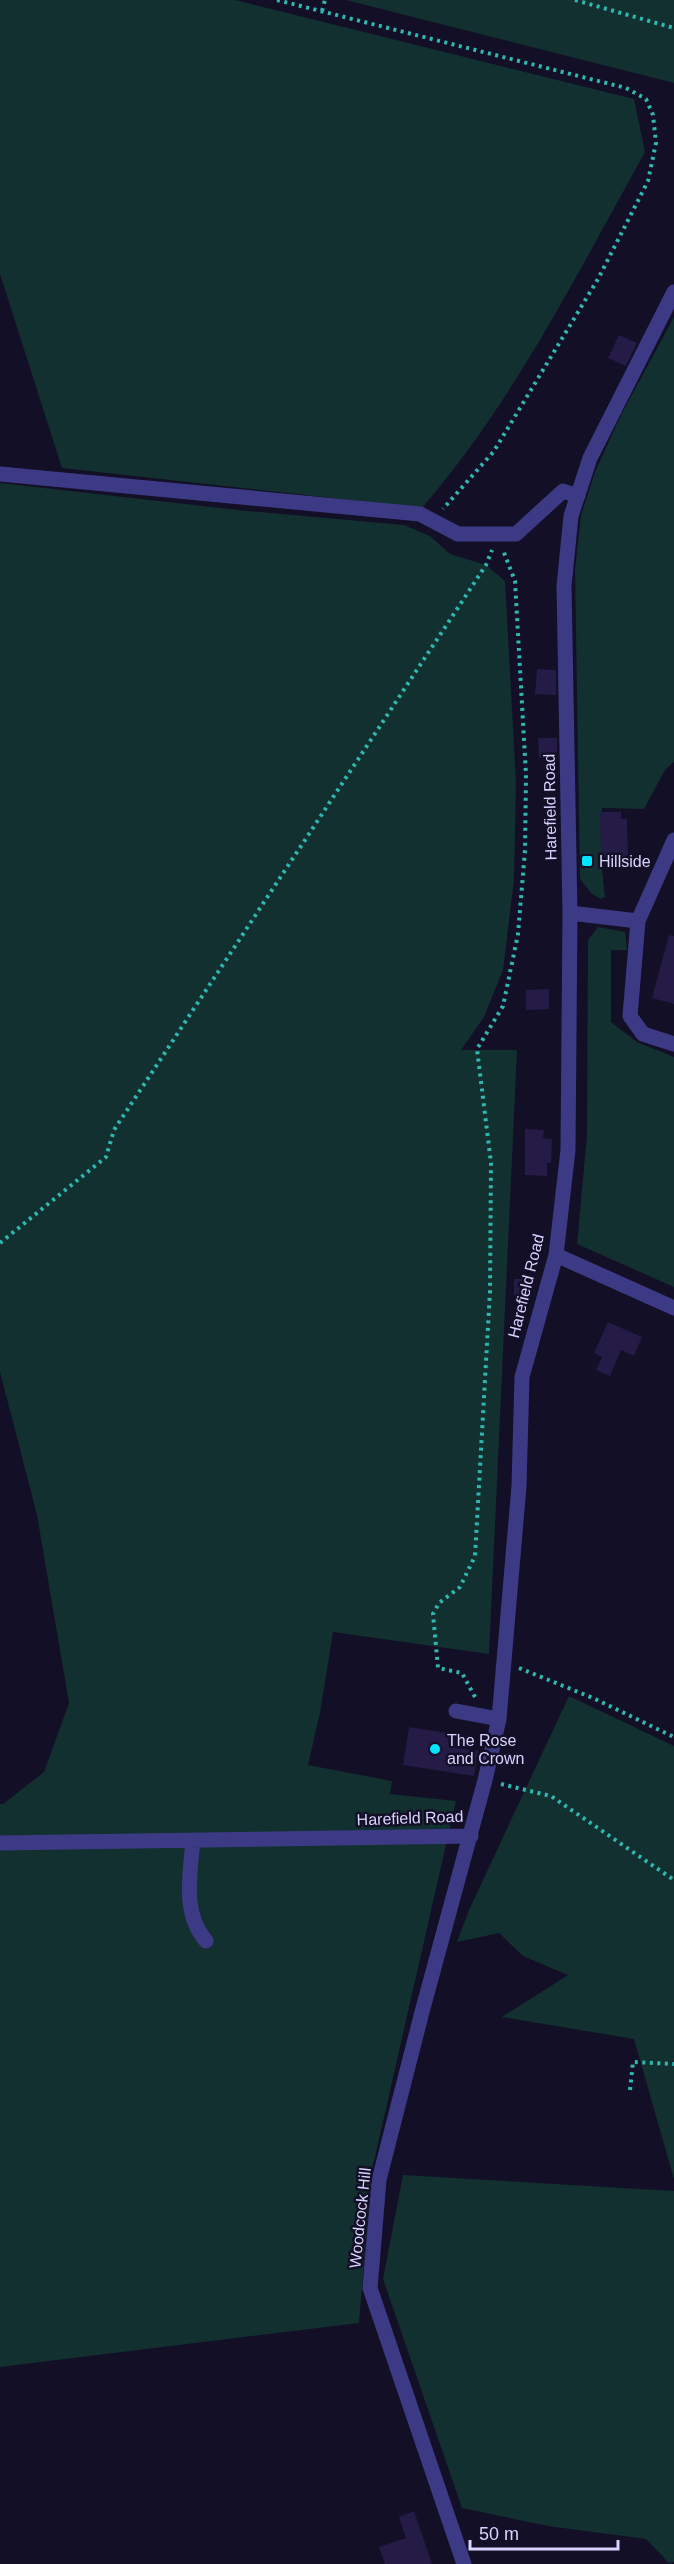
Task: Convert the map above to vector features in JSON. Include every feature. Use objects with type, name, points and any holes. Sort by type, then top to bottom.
[{"type":"street","name":"Harefield Road","points":[[0,1843],[471,1836],[499,1719],[519,1486],[522,1377],[555,1255],[568,1150],[570,914],[564,586],[571,516],[590,458],[674,292]]},
{"type":"street","points":[[0,474],[420,514],[458,534],[516,534],[563,491],[578,496]]},
{"type":"street","points":[[674,840],[638,921],[630,1016],[643,1034],[674,1044]]},
{"type":"street","points":[[570,914],[638,921]]},
{"type":"street","points":[[555,1255],[674,1308]]},
{"type":"street","points":[[456,1712],[499,1719]]},
{"type":"street","name":"Woodcock Hill","points":[[464,2564],[370,2288],[379,2180],[422,2012],[471,1836]]},
{"type":"street","points":[[193,1840],[190,1876],[192,1917],[196,1930],[206,1941]]},
{"type":"path","points":[[277,0],[626,88],[646,99],[653,115],[656,143],[648,181],[598,279],[494,450],[432,520]]},
{"type":"path","points":[[322,11],[325,0]]},
{"type":"path","points":[[575,0],[674,28]]},
{"type":"path","points":[[0,1243],[106,1157],[114,1130],[486,565],[498,535]]},
{"type":"path","points":[[478,1704],[462,1672],[438,1668],[433,1614],[439,1603],[460,1587],[475,1556],[490,1292],[491,1163],[477,1049],[503,1005],[518,934],[525,850],[526,775],[515,581],[498,535]]},
{"type":"path","points":[[501,1676],[516,1667],[593,1698],[674,1737]]},
{"type":"path","points":[[485,1780],[551,1796],[674,1880]]},
{"type":"path","points":[[630,2090],[633,2062],[674,2064]]},
{"type":"green space","points":[[0,0],[235,0],[634,99],[645,152],[569,290],[515,381],[455,467],[422,508],[62,468],[0,274]]},
{"type":"green space","points":[[346,0],[674,0],[674,83]]},
{"type":"green space","points":[[674,317],[674,762],[665,770],[644,809],[602,808],[601,861],[605,897],[601,899],[592,894],[580,879],[575,569],[581,515],[595,472],[621,415]]},
{"type":"green space","points":[[0,483],[247,511],[404,525],[430,536],[450,554],[486,565],[505,581],[516,783],[514,880],[503,970],[484,1017],[461,1050],[517,1050],[489,1654],[333,1632],[320,1713],[308,1765],[392,1781],[390,1794],[456,1801],[372,2170],[359,2323],[0,2367],[0,1804],[44,1772],[69,1703],[37,1515],[0,1372]]},
{"type":"green space","points":[[598,927],[625,932],[627,950],[611,950],[611,1022],[637,1042],[674,1057],[674,1287],[577,1244],[587,1135],[588,940]]},
{"type":"green space","points":[[569,1696],[674,1746],[674,2179],[634,2039],[502,2017],[568,1975],[523,1956],[499,1933],[457,1942],[469,1910]]},
{"type":"green space","points":[[403,2175],[674,2191],[674,2562],[669,2563],[646,2539],[548,2526],[462,2508],[383,2279]]},
{"type":"building","points":[[619,335],[637,343],[626,366],[608,358]]},
{"type":"building","points":[[537,669],[556,670],[556,695],[535,694]]},
{"type":"building","points":[[538,738],[557,738],[557,756],[539,758]]},
{"type":"building","points":[[600,812],[621,812],[621,819],[627,819],[628,861],[601,861]]},
{"type":"building","points":[[669,935],[674,936],[674,1004],[652,998]]},
{"type":"building","points":[[549,989],[549,1009],[526,1010],[526,990]]},
{"type":"building","points":[[525,1129],[544,1130],[543,1138],[552,1139],[551,1163],[547,1163],[547,1176],[525,1175]]},
{"type":"building","points":[[514,1279],[531,1279],[531,1297],[514,1296]]},
{"type":"building","points":[[608,1322],[642,1337],[634,1356],[621,1350],[610,1376],[596,1370],[602,1357],[594,1353]]},
{"type":"building","name":"The Rose and Crown","points":[[409,1727],[453,1734],[451,1747],[478,1751],[474,1776],[403,1765]]},
{"type":"building","points":[[414,2511],[432,2564],[385,2564],[379,2547],[406,2538],[399,2517]]},
{"type":"place","name":"Hillside","points":[[587,861]]},
{"type":"place","name":"The Rose and Crown","points":[[435,1749]]}]
